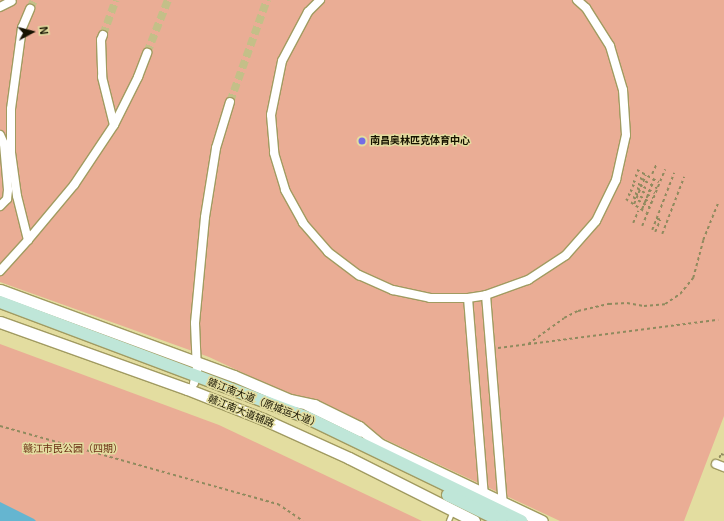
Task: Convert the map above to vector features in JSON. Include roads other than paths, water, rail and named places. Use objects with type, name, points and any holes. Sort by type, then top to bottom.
[{"type":"main road","name":"赣江南大道（原城运大道）","points":[[0,302],[195,379],[485,503],[503,514],[521,521]]},
{"type":"main road","name":"赣江南大道（原城运大道）","points":[[0,310],[195,379]]},
{"type":"street","points":[[320,0],[308,12],[282,61],[271,115],[274,153],[285,190],[303,223],[328,252],[359,274],[393,290],[430,298],[468,298],[486,295],[528,280],[566,255],[596,221],[616,180],[626,135],[623,90],[610,46],[586,8],[577,0]]},
{"type":"street","points":[[0,7],[12,1]]},
{"type":"street","points":[[0,206],[7,200],[11,109],[22,28],[30,9]]},
{"type":"street","points":[[103,35],[101,40],[102,77],[114,125]]},
{"type":"street","points":[[0,270],[28,240],[74,185],[114,125],[138,77],[147,53]]},
{"type":"street","points":[[195,379],[197,362],[195,323],[205,216],[216,148],[230,102]]},
{"type":"street","points":[[0,135],[8,152],[28,240]]},
{"type":"street","points":[[8,190],[17,196]]},
{"type":"street","points":[[0,290],[197,362],[290,400],[314,405],[359,427],[379,444],[503,514],[542,521]]},
{"type":"street","points":[[486,295],[503,514]]},
{"type":"street","points":[[468,298],[485,503]]},
{"type":"street","name":"赣江南大道辅路","points":[[0,322],[187,389],[263,419],[349,458],[474,521]]},
{"type":"lane","points":[[449,521],[453,510]]},
{"type":"water","points":[[0,502],[34,519],[36,521],[0,521]]},
{"type":"tunnel","points":[[30,9],[34,0]]},
{"type":"tunnel","points":[[103,35],[116,0]]},
{"type":"tunnel","points":[[147,53],[168,0]]},
{"type":"tunnel","points":[[230,102],[267,0]]},
{"type":"place","name":"南昌奥林匹克体育中心","points":[[362,141]]},
{"type":"park label","name":"赣江市民公园（四期）","points":[[73,449]]}]
